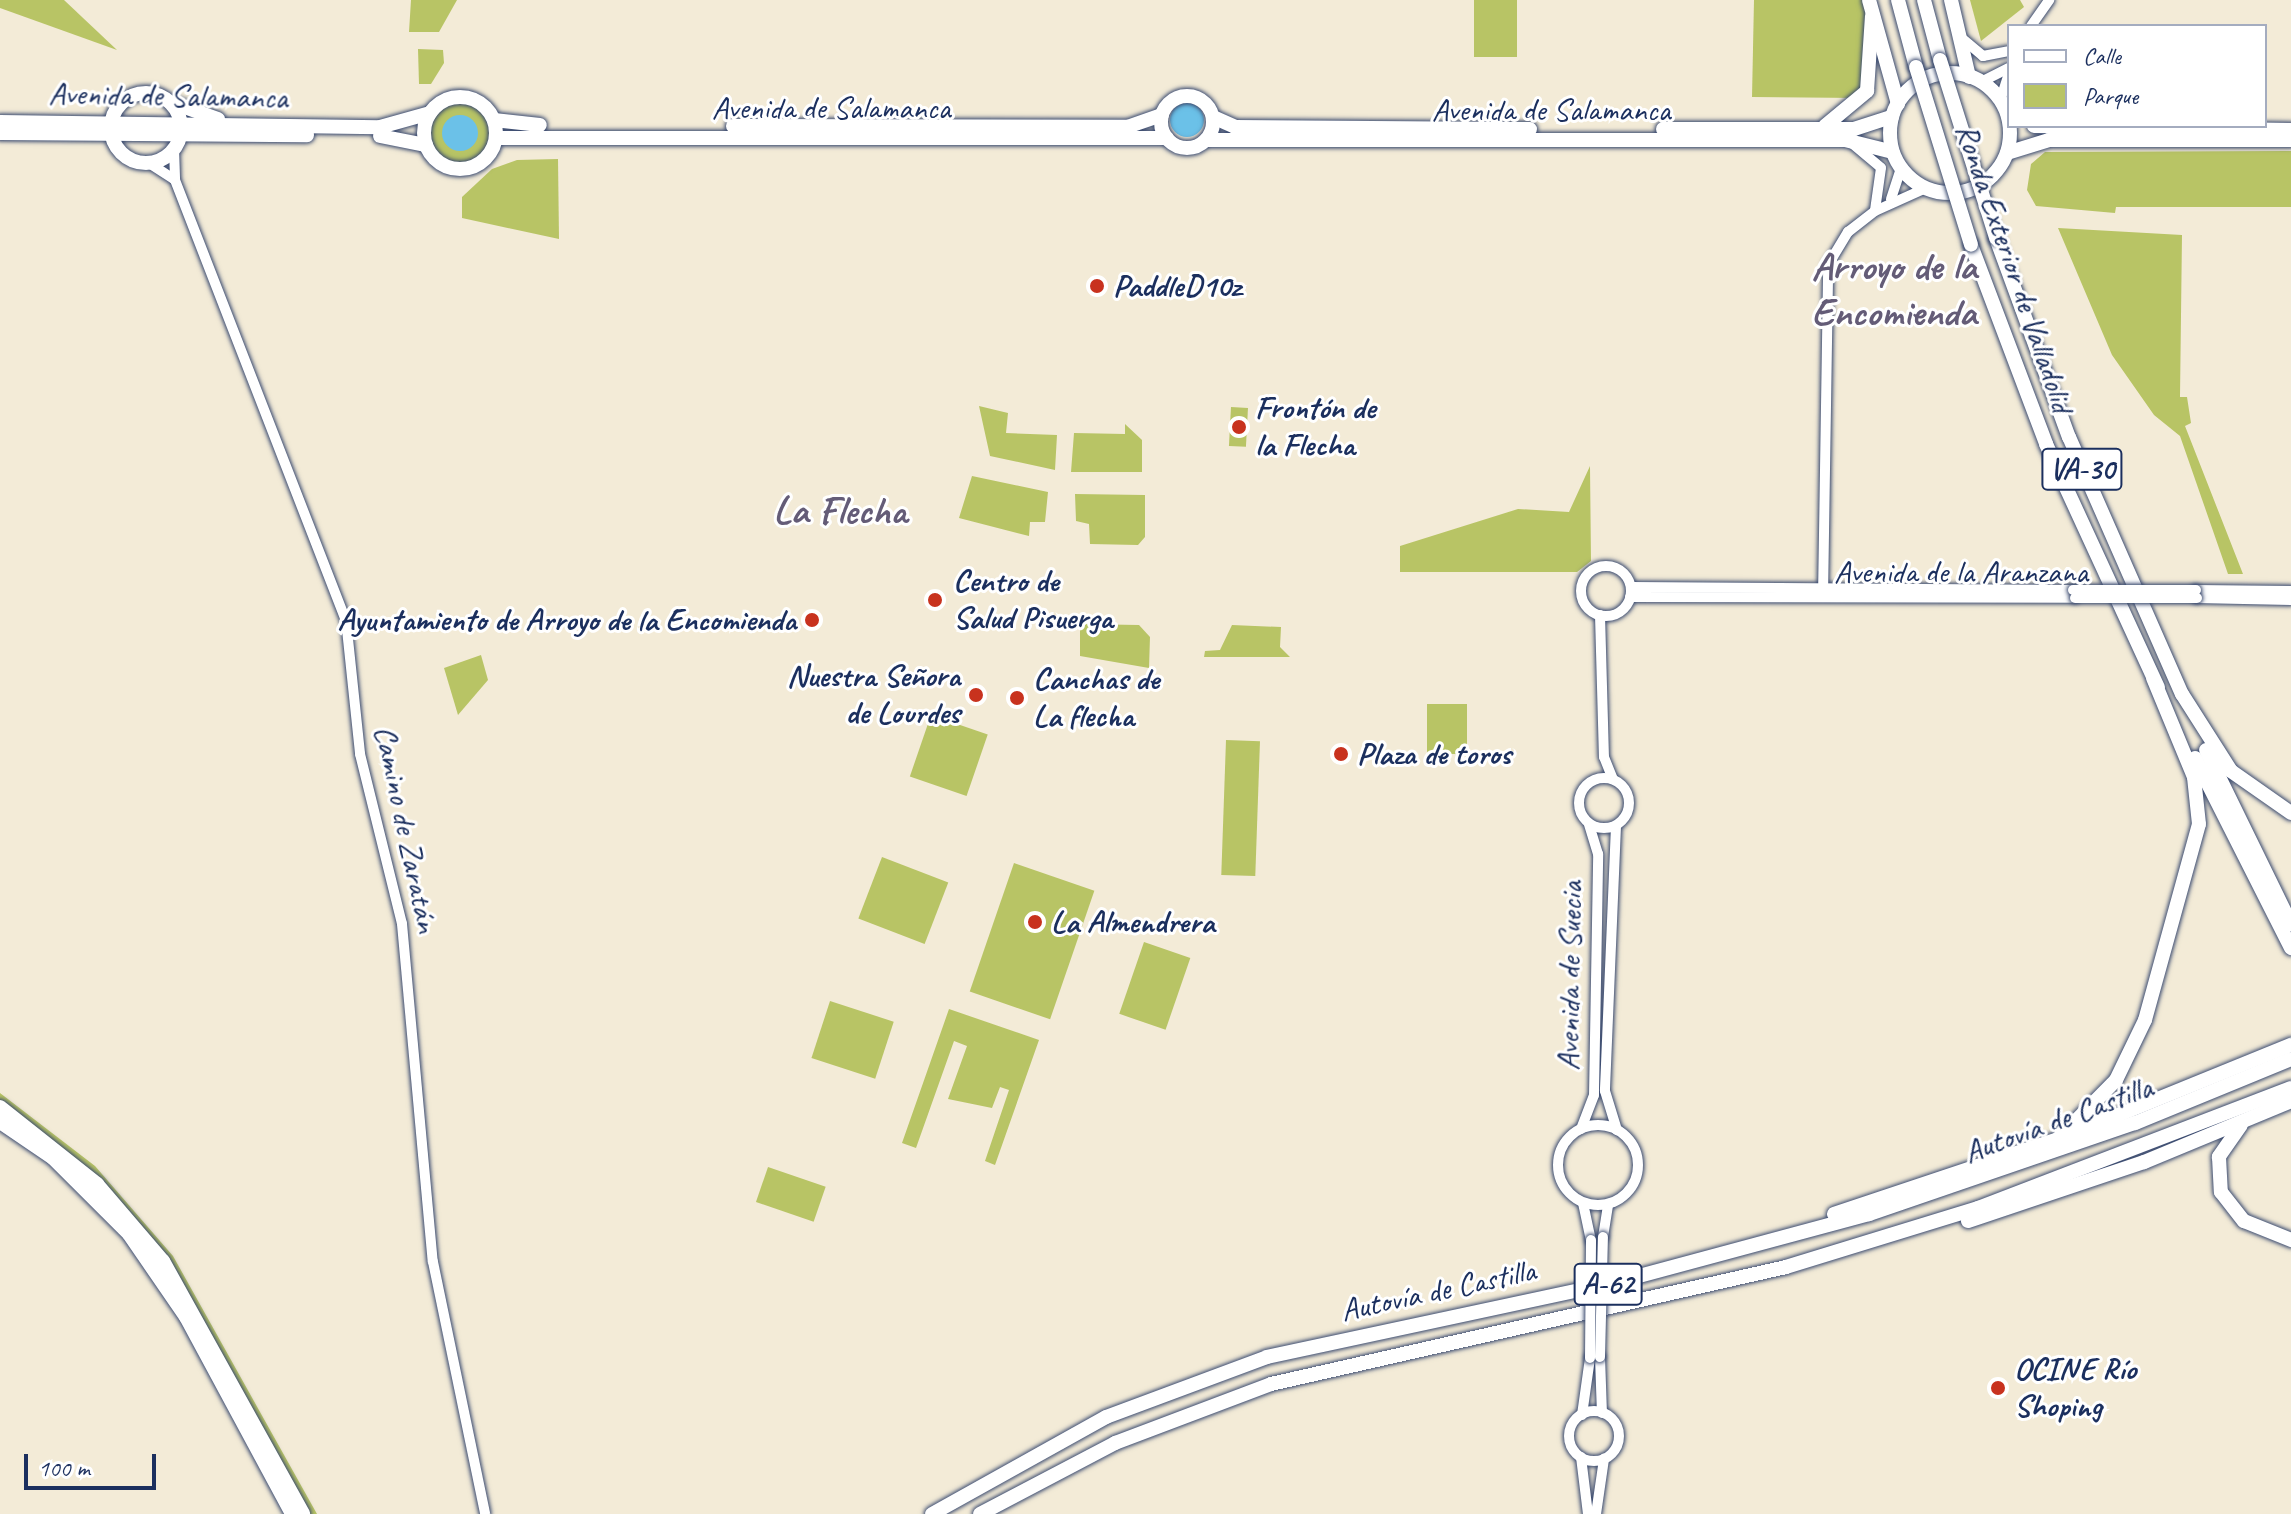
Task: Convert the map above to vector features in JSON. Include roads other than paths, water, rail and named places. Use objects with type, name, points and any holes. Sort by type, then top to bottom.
[{"type":"highway","points":[[1869,0],[1895,111],[1893,152],[1901,168],[1926,188],[1945,193],[1983,184],[2007,153],[2049,140],[2291,140]]},
{"type":"highway","name":"Ronda Exterior de Valladolid","points":[[1898,0],[1971,245],[2046,444],[2153,678]]},
{"type":"highway","name":"Ronda Exterior de Valladolid","points":[[1924,0],[1996,238],[2069,437],[2182,694]]},
{"type":"highway","points":[[1951,0],[1956,27],[1975,80],[2005,109],[2007,153]]},
{"type":"highway","points":[[1818,129],[1841,119],[1867,91],[1872,16]]},
{"type":"highway","points":[[1895,111],[1921,81],[1975,80]]},
{"type":"highway","points":[[168,101],[178,137],[149,163],[123,154],[111,128],[136,94],[168,101],[238,125]]},
{"type":"highway","points":[[1191,95],[1213,117],[1206,140],[1181,147],[1167,138],[1162,115],[1169,103],[1191,95]]},
{"type":"highway","points":[[462,97],[494,120],[496,138],[469,168],[446,166],[426,145],[430,113],[462,97]]},
{"type":"highway","name":"Avenida de Salamanca","points":[[1213,117],[1235,127],[1818,129],[1873,127],[1895,111]]},
{"type":"highway","name":"Avenida de Salamanca","points":[[178,137],[238,125],[397,126],[430,113]]},
{"type":"highway","name":"Avenida de Salamanca","points":[[494,120],[1127,127],[1162,115]]},
{"type":"highway","name":"Avenida de Salamanca","points":[[0,122],[111,128],[178,137],[199,134],[398,136],[426,145]]},
{"type":"highway","name":"Avenida de Salamanca","points":[[0,133],[111,128]]},
{"type":"highway","points":[[2093,128],[2291,130]]},
{"type":"highway","name":"Avenida de Salamanca","points":[[496,138],[1167,138]]},
{"type":"highway","name":"Avenida de Salamanca","points":[[1206,140],[1845,140],[1893,152]]},
{"type":"highway","points":[[2153,678],[2291,948]]},
{"type":"highway","points":[[2058,1139],[2091,1110],[2128,1058],[2194,859],[2194,777],[2153,678]]},
{"type":"highway","points":[[2182,694],[2231,771],[2291,813]]},
{"type":"highway","points":[[2182,694],[2291,924]]},
{"type":"highway","points":[[1617,1282],[2058,1139],[2291,1045]]},
{"type":"highway","name":"Autovía de Castilla","points":[[932,1514],[1106,1417],[1254,1361],[1617,1282],[1974,1181],[2291,1059]]},
{"type":"highway","name":"Autovía de Castilla","points":[[980,1514],[1115,1443],[1271,1384],[1786,1267],[1978,1208],[2291,1088]]},
{"type":"highway","points":[[1786,1267],[1993,1213],[2243,1123],[2291,1101]]},
{"type":"highway","points":[[0,1107],[97,1184],[163,1261],[303,1514]]},
{"type":"highway","points":[[0,1122],[53,1158],[129,1234],[186,1317],[292,1514]]},
{"type":"highway","points":[[2243,1123],[2219,1157],[2221,1192],[2244,1221],[2291,1240]]},
{"type":"street","points":[[2032,24],[2049,0]]},
{"type":"street","points":[[1956,27],[1983,56],[2007,51]]},
{"type":"street","points":[[1975,80],[2007,69]]},
{"type":"street","points":[[2114,128],[2122,129]]},
{"type":"street","name":"Camino de Zaratán","points":[[178,137],[175,180],[346,620],[360,754],[402,924],[433,1262],[485,1514]]},
{"type":"street","points":[[1845,140],[1881,168],[1875,211]]},
{"type":"street","points":[[149,163],[175,180]]},
{"type":"street","points":[[1891,199],[1901,168]]},
{"type":"street","points":[[1823,593],[1825,282],[1839,245],[1875,211],[1891,199],[1926,188]]},
{"type":"street","points":[[1604,757],[1579,803],[1589,824],[1616,826],[1630,802],[1613,779],[1604,757],[1605,615],[1631,592],[1612,567],[1589,572],[1582,596],[1605,615]]},
{"type":"street","name":"Avenida de la Aranzana","points":[[1631,592],[2196,594],[2291,591]]},
{"type":"street","name":"Avenida de la Aranzana","points":[[2196,594],[2291,600]]},
{"type":"street","points":[[1594,779],[1613,779]]},
{"type":"street","name":"Avenida de Suecia","points":[[1581,1129],[1594,1095],[1598,854],[1589,824]]},
{"type":"street","name":"Avenida de Suecia","points":[[1616,826],[1605,1091],[1617,1130]]},
{"type":"street","points":[[1596,1514],[1604,1459],[1619,1436],[1602,1413],[1595,1358],[1597,1239],[1608,1204],[1633,1185],[1638,1165],[1617,1130],[1581,1129],[1564,1144],[1558,1166],[1565,1188],[1583,1203],[1597,1239]]},
{"type":"street","points":[[1583,1203],[1608,1204]]},
{"type":"street","points":[[1588,1514],[1581,1457],[1569,1436],[1582,1415],[1595,1358]]},
{"type":"street","points":[[1582,1415],[1602,1413]]},
{"type":"street","points":[[1581,1457],[1604,1459]]},
{"type":"water","points":[[1187,103],[1199,108],[1204,120],[1199,132],[1187,137],[1175,132],[1170,120],[1175,108]]},
{"type":"water","points":[[460,115],[473,120],[478,133],[473,146],[460,151],[447,146],[442,133],[447,120]]},
{"type":"place","name":"PaddleD10z","points":[[1097,286]]},
{"type":"place","name":"Frontón de la Flecha","points":[[1239,427]]},
{"type":"place","name":"Centro de Salud Pisuerga","points":[[935,600]]},
{"type":"place","name":"Ayuntamiento de Arroyo de la Encomienda","points":[[812,620]]},
{"type":"place","name":"Nuestra Señora de Lourdes","points":[[976,695]]},
{"type":"place","name":"Canchas de La flecha","points":[[1017,698]]},
{"type":"place","name":"Plaza de toros","points":[[1341,754]]},
{"type":"place","name":"La Almendrera","points":[[1035,922]]},
{"type":"place","name":"OCINE Río Shoping","points":[[1998,1388]]},
{"type":"district","name":"Arroyo de la Encomienda","points":[[1894,289]]},
{"type":"district","name":"La Flecha","points":[[840,510]]}]
